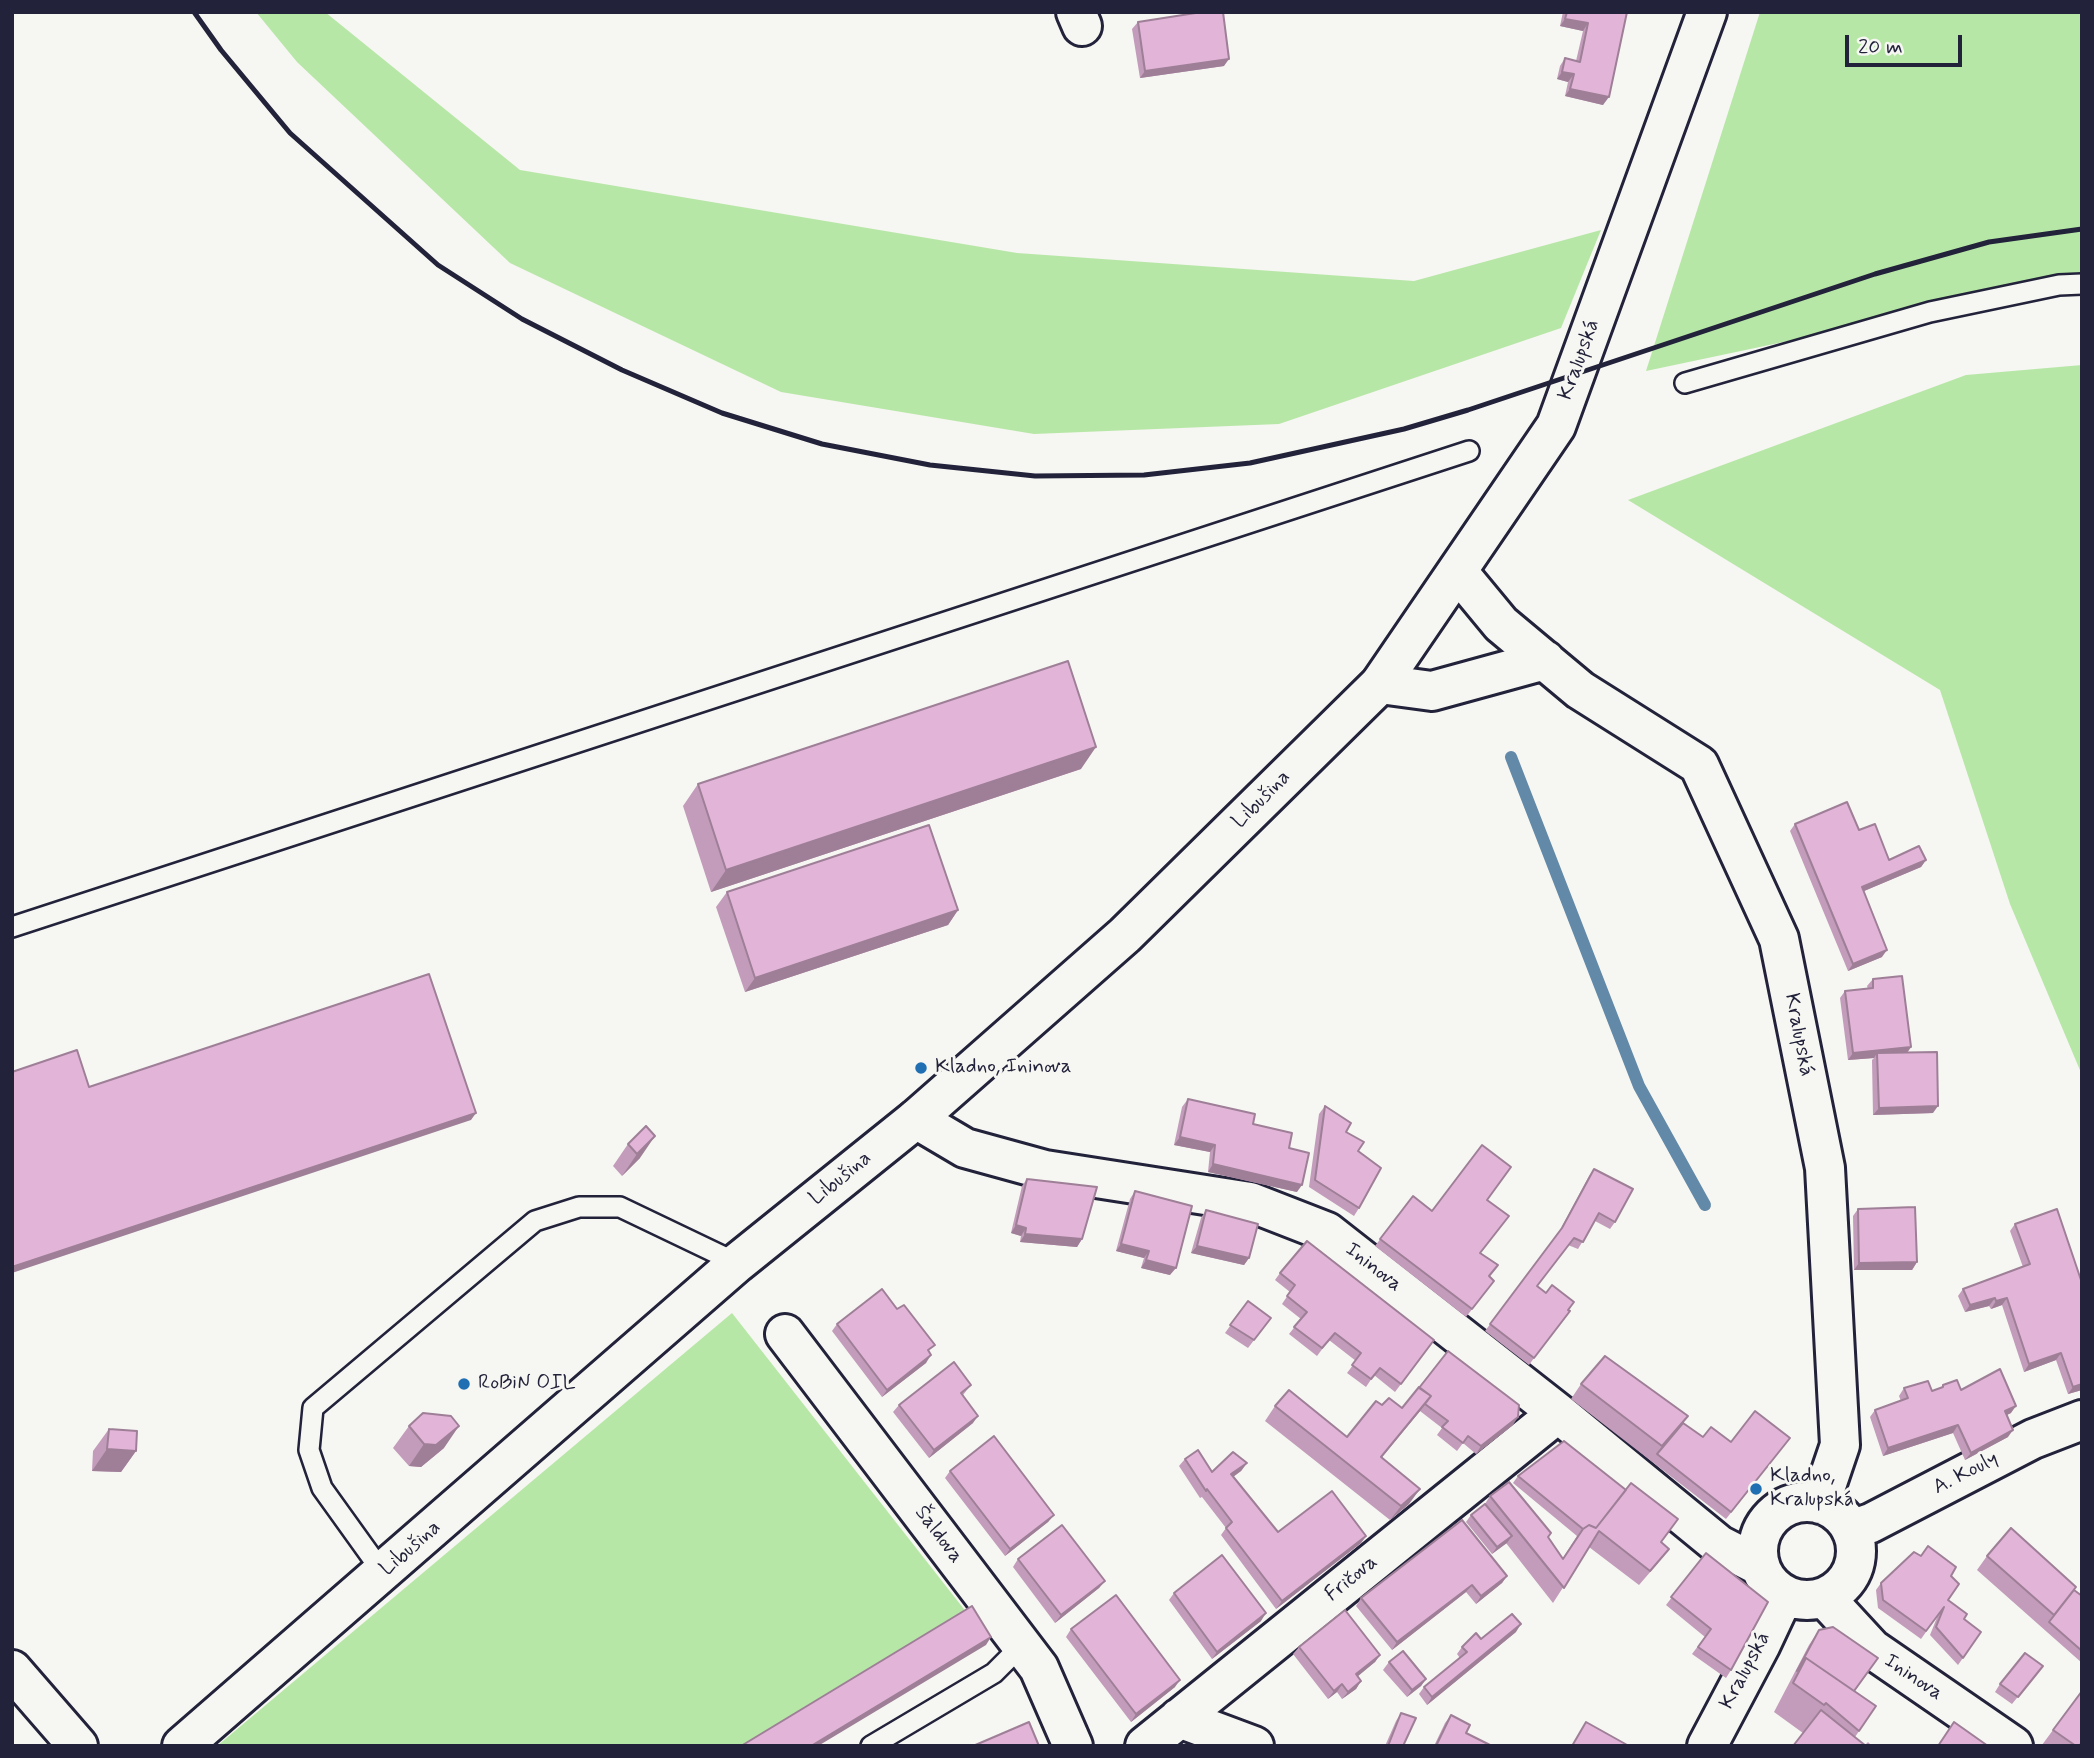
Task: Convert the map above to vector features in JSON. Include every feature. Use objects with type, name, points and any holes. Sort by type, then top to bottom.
[{"type":"street","name":"Kralupská","points":[[1707,12],[1556,426],[1458,572],[1501,624],[1580,690],[1699,765],[1779,939],[1825,1168],[1840,1445],[1820,1504]]},
{"type":"street","name":"Libušina","points":[[181,1746],[737,1263],[916,1119],[1125,935],[1380,684],[1458,572]]},
{"type":"street","points":[[1380,684],[1432,691],[1545,660]]},
{"type":"street","name":"Ininova","points":[[916,1119],[965,1148],[991,1156],[1045,1170],[1250,1202],[1327,1232],[1558,1413],[1719,1545],[1760,1566],[1769,1583],[1784,1595]]},
{"type":"street","name":"Šaldova","points":[[785,1334],[1039,1668],[1073,1746]]},
{"type":"street","name":"Fričova","points":[[1146,1746],[1558,1413]]},
{"type":"street","name":"A. Kouly","points":[[1851,1530],[1871,1523],[2033,1439],[2082,1420]]},
{"type":"street","points":[[1760,1566],[1758,1549],[1762,1531],[1771,1517],[1786,1507],[1803,1502],[1820,1504],[1843,1518],[1855,1542],[1855,1559],[1849,1575],[1839,1588],[1825,1597],[1808,1600],[1784,1595]]},
{"type":"street","name":"Kralupská","points":[[1707,1746],[1784,1595]]},
{"type":"street","name":"Ininova","points":[[1825,1597],[1872,1649],[2013,1746]]},
{"type":"street","points":[[12,1671],[78,1746]]},
{"type":"street","points":[[1178,1718],[1254,1746]]},
{"type":"lane","points":[[1685,383],[1930,312],[2059,285],[2082,284]]},
{"type":"lane","points":[[12,927],[1469,451]]},
{"type":"lane","points":[[383,1573],[322,1488],[309,1450],[313,1408],[535,1221],[579,1207],[620,1207],[737,1263]]},
{"type":"lane","points":[[871,1746],[994,1673],[1022,1645]]},
{"type":"green space","points":[[256,12],[325,12],[520,170],[1017,253],[1414,281],[1601,230],[1561,328],[1279,424],[1034,434],[781,392],[510,263],[297,62]]},
{"type":"green space","points":[[1760,12],[2082,12],[2082,279],[1646,371]]},
{"type":"green space","points":[[2082,365],[2082,1075],[2010,904],[1940,690],[1628,500],[1966,375]]},
{"type":"green space","points":[[732,1313],[967,1613],[748,1746],[217,1746]]},
{"type":"building","points":[[1202,12],[1223,12],[1229,59],[1145,71],[1138,22]]},
{"type":"building","points":[[1567,12],[1627,12],[1609,97],[1570,89],[1574,74],[1562,72],[1565,58],[1580,62],[1588,23],[1565,19]]},
{"type":"building","points":[[1068,661],[1096,747],[726,870],[698,784]]},
{"type":"building","points":[[1847,802],[1859,830],[1875,824],[1889,860],[1919,846],[1926,860],[1862,887],[1887,950],[1853,964],[1795,824]]},
{"type":"building","points":[[929,825],[958,910],[755,978],[727,892]]},
{"type":"building","points":[[429,974],[476,1113],[12,1267],[12,1072],[77,1050],[89,1087]]},
{"type":"building","points":[[1902,976],[1911,1047],[1853,1053],[1845,991],[1873,988],[1873,979]]},
{"type":"building","points":[[1937,1052],[1938,1106],[1879,1108],[1877,1053]]},
{"type":"building","points":[[1188,1099],[1255,1114],[1253,1124],[1292,1133],[1289,1148],[1309,1153],[1302,1185],[1213,1164],[1215,1145],[1180,1137]]},
{"type":"building","points":[[1325,1106],[1351,1123],[1346,1132],[1364,1142],[1358,1151],[1381,1168],[1359,1208],[1315,1180]]},
{"type":"building","points":[[646,1126],[655,1136],[637,1154],[628,1144]]},
{"type":"building","points":[[1482,1145],[1511,1167],[1487,1200],[1509,1216],[1480,1253],[1498,1265],[1489,1276],[1494,1281],[1472,1309],[1380,1239],[1413,1196],[1432,1211]]},
{"type":"building","points":[[1594,1169],[1633,1189],[1615,1222],[1599,1213],[1583,1242],[1574,1238],[1537,1286],[1546,1293],[1552,1285],[1574,1302],[1534,1358],[1490,1324],[1562,1228]]},
{"type":"building","points":[[1027,1179],[1097,1187],[1082,1239],[1025,1234],[1026,1228],[1016,1225]]},
{"type":"building","points":[[1135,1191],[1192,1206],[1176,1268],[1146,1260],[1149,1251],[1121,1244]]},
{"type":"building","points":[[1915,1207],[1917,1262],[1859,1263],[1858,1209]]},
{"type":"building","points":[[2057,1209],[2082,1283],[2082,1384],[2073,1387],[2061,1353],[2029,1364],[2007,1298],[1996,1301],[1995,1298],[1970,1305],[1963,1289],[2030,1264],[2015,1224]]},
{"type":"building","points":[[1206,1210],[1258,1224],[1249,1258],[1197,1246]]},
{"type":"building","points":[[1307,1241],[1434,1340],[1401,1384],[1380,1368],[1371,1379],[1352,1365],[1361,1353],[1335,1333],[1322,1348],[1294,1327],[1307,1312],[1287,1296],[1295,1285],[1280,1273]]},
{"type":"building","points":[[882,1289],[897,1309],[904,1305],[935,1345],[928,1350],[931,1355],[887,1390],[837,1324]]},
{"type":"building","points":[[1248,1301],[1271,1318],[1254,1340],[1230,1325]]},
{"type":"building","points":[[1448,1351],[1519,1405],[1518,1417],[1481,1446],[1468,1436],[1463,1443],[1442,1427],[1448,1421],[1425,1404],[1431,1396],[1419,1388]]},
{"type":"building","points":[[1605,1356],[1688,1416],[1662,1446],[1581,1384]]},
{"type":"building","points":[[954,1362],[971,1385],[961,1393],[978,1416],[934,1450],[899,1405]]},
{"type":"building","points":[[2000,1369],[2016,1406],[2005,1411],[2013,1430],[1971,1453],[1958,1425],[1888,1448],[1875,1410],[1908,1398],[1904,1388],[1928,1381],[1932,1391],[1957,1380],[1961,1390]]},
{"type":"building","points":[[1419,1387],[1431,1396],[1381,1457],[1420,1489],[1401,1506],[1275,1406],[1289,1390],[1347,1437],[1376,1401],[1382,1405],[1389,1398],[1402,1408]]},
{"type":"building","points":[[1755,1411],[1790,1438],[1731,1512],[1657,1454],[1683,1423],[1703,1437],[1711,1427],[1731,1442]]},
{"type":"building","points":[[423,1413],[451,1416],[459,1426],[436,1445],[424,1444],[409,1426]]},
{"type":"building","points":[[109,1429],[137,1431],[136,1451],[107,1449]]},
{"type":"building","points":[[994,1436],[1054,1515],[1010,1549],[950,1471]]},
{"type":"building","points":[[1564,1441],[1626,1490],[1596,1528],[1589,1525],[1583,1529],[1518,1476]]},
{"type":"building","points":[[1198,1450],[1212,1472],[1233,1452],[1247,1463],[1231,1474],[1278,1532],[1332,1491],[1366,1536],[1282,1601],[1226,1528],[1232,1522],[1207,1489],[1206,1491],[1185,1459]]},
{"type":"building","points":[[1509,1482],[1551,1533],[1548,1537],[1563,1559],[1583,1529],[1589,1525],[1596,1528],[1631,1483],[1678,1519],[1661,1542],[1669,1549],[1650,1571],[1599,1531],[1564,1588],[1490,1496]]},
{"type":"building","points":[[1485,1504],[1512,1536],[1497,1547],[1471,1515]]},
{"type":"building","points":[[1462,1520],[1507,1576],[1481,1596],[1472,1585],[1397,1642],[1361,1598]]},
{"type":"building","points":[[1062,1525],[1105,1581],[1061,1615],[1018,1559]]},
{"type":"building","points":[[2011,1528],[2076,1587],[2054,1615],[1987,1556]]},
{"type":"building","points":[[1928,1546],[1956,1567],[1951,1576],[1959,1584],[1948,1600],[1967,1614],[1964,1619],[1981,1632],[1963,1658],[1936,1627],[1944,1607],[1926,1631],[1883,1600],[1881,1583],[1914,1552],[1921,1556]]},
{"type":"building","points":[[1706,1553],[1768,1602],[1731,1670],[1698,1647],[1711,1629],[1671,1597]]},
{"type":"building","points":[[1222,1555],[1266,1613],[1217,1652],[1174,1593]]},
{"type":"building","points":[[2074,1590],[2082,1596],[2082,1651],[2049,1622]]},
{"type":"building","points":[[1116,1595],[1180,1680],[1136,1714],[1071,1629]]},
{"type":"building","points":[[972,1606],[991,1637],[811,1746],[741,1746]]},
{"type":"building","points":[[1345,1610],[1380,1655],[1356,1674],[1361,1681],[1348,1692],[1342,1684],[1334,1691],[1299,1647]]},
{"type":"building","points":[[1512,1614],[1521,1624],[1432,1697],[1424,1687],[1467,1652],[1462,1647],[1476,1633],[1481,1639]]},
{"type":"building","points":[[1833,1627],[1878,1658],[1854,1691],[1806,1658],[1797,1671],[1819,1630]]},
{"type":"building","points":[[1403,1651],[1426,1679],[1412,1690],[1389,1662]]},
{"type":"building","points":[[2025,1653],[2043,1666],[2018,1697],[2000,1684]]},
{"type":"building","points":[[1806,1658],[1876,1706],[1859,1731],[1826,1703],[1824,1705],[1793,1683]]},
{"type":"building","points":[[2082,1691],[2082,1742],[2076,1746],[2053,1730]]},
{"type":"building","points":[[1821,1710],[1866,1746],[1793,1746]]},
{"type":"building","points":[[1401,1713],[1416,1718],[1403,1746],[1388,1746]]},
{"type":"building","points":[[1451,1715],[1470,1725],[1466,1733],[1492,1746],[1436,1746]]},
{"type":"building","points":[[1029,1722],[1039,1746],[973,1746]]},
{"type":"building","points":[[1586,1722],[1629,1746],[1572,1746]]},
{"type":"building","points":[[1954,1722],[1988,1746],[1938,1746]]},
{"type":"waterway","points":[[1511,757],[1639,1086],[1705,1205]]},
{"type":"railway","points":[[194,12],[221,50],[290,133],[438,265],[522,319],[622,370],[722,413],[822,444],[930,465],[1035,476],[1144,475],[1250,463],[1404,429],[1468,410],[1875,274],[1989,242],[2082,229]]},
{"type":"place","name":"Kladno, Ininova","points":[[921,1068]]},
{"type":"place","name":"RoBiN OIL","points":[[464,1384]]},
{"type":"place","name":"Kladno, Kralupská","points":[[1756,1489]]}]
